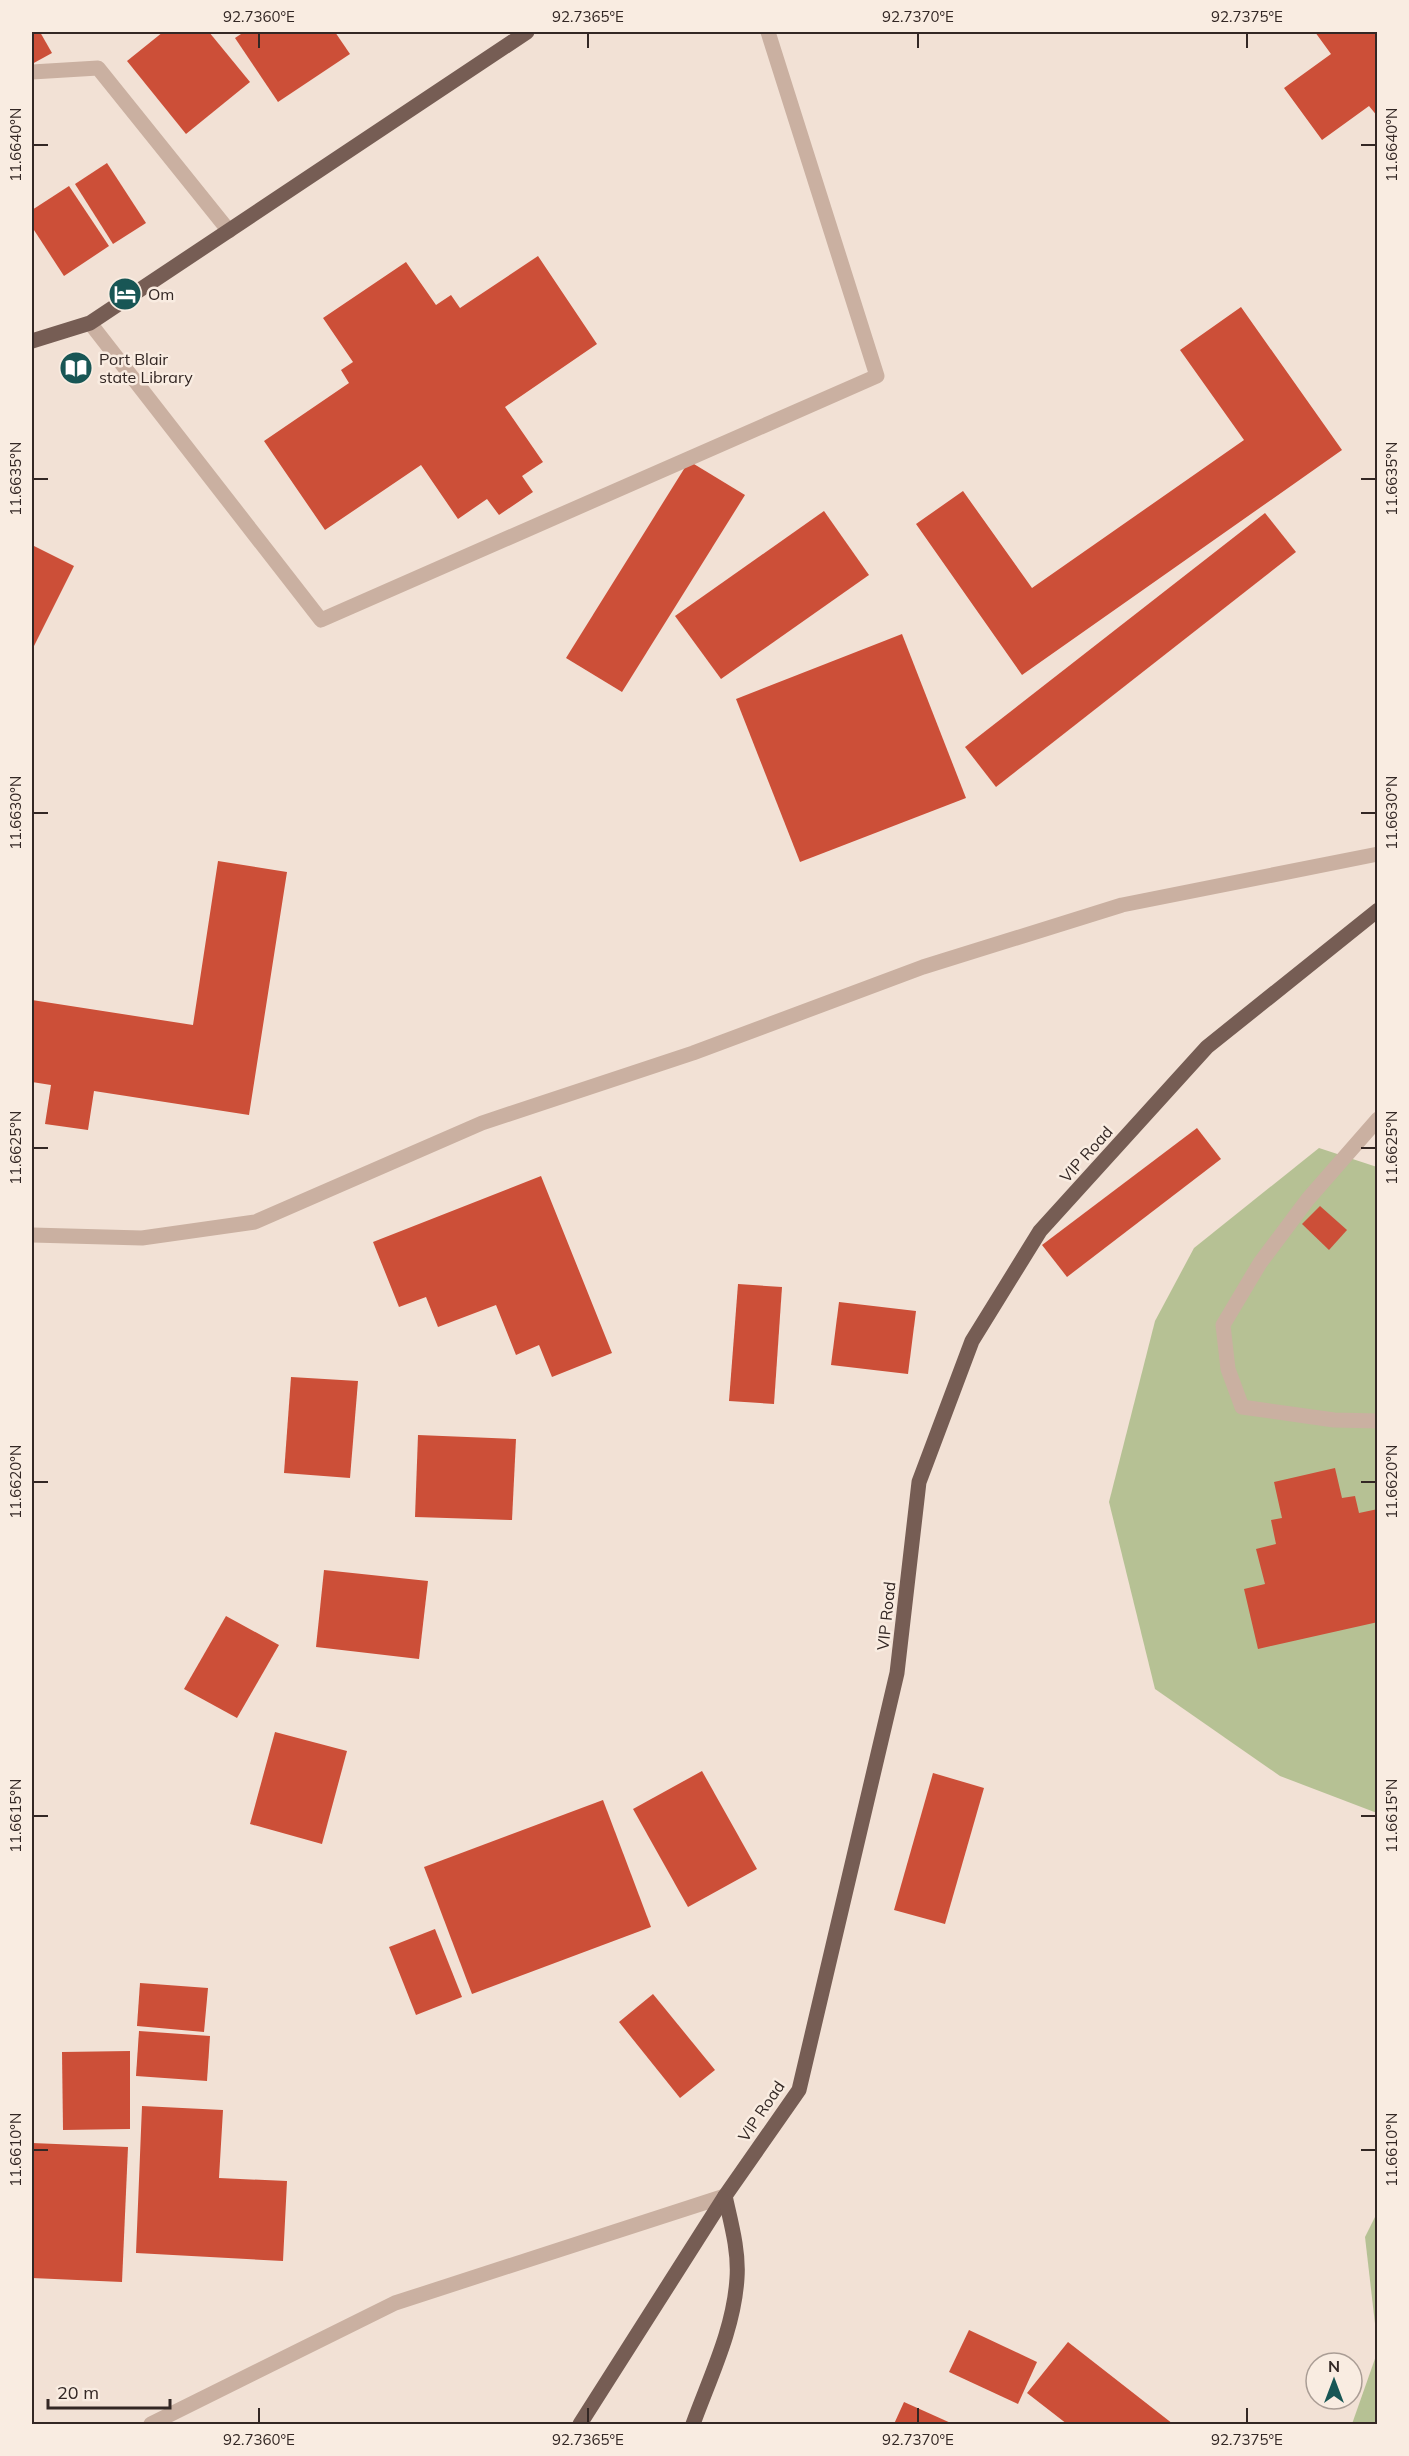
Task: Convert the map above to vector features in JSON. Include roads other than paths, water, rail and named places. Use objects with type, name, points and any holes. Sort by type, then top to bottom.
[{"type":"main road","points":[[32,341],[90,323],[526,32]]},
{"type":"main road","name":"VIP Road","points":[[580,2424],[725,2196],[799,2090],[897,1673],[919,1482],[972,1341],[1040,1231],[1207,1047],[1377,910]]},
{"type":"main road","points":[[693,2424],[730,2323],[737,2277],[734,2236],[725,2196]]},
{"type":"street","points":[[90,323],[321,620],[877,376],[768,32]]},
{"type":"street","points":[[32,72],[98,68],[229,231]]},
{"type":"street","points":[[32,1235],[142,1238],[255,1222],[482,1123],[693,1053],[923,966],[1122,905],[1377,854]]},
{"type":"street","points":[[1377,1119],[1308,1199],[1260,1263],[1223,1325],[1228,1370],[1242,1407],[1334,1420],[1377,1421]]},
{"type":"street","points":[[151,2424],[395,2303],[725,2196]]},
{"type":"place","name":"Om","points":[[125,294]]},
{"type":"place","name":"Port Blair state Library","points":[[76,368]]}]
